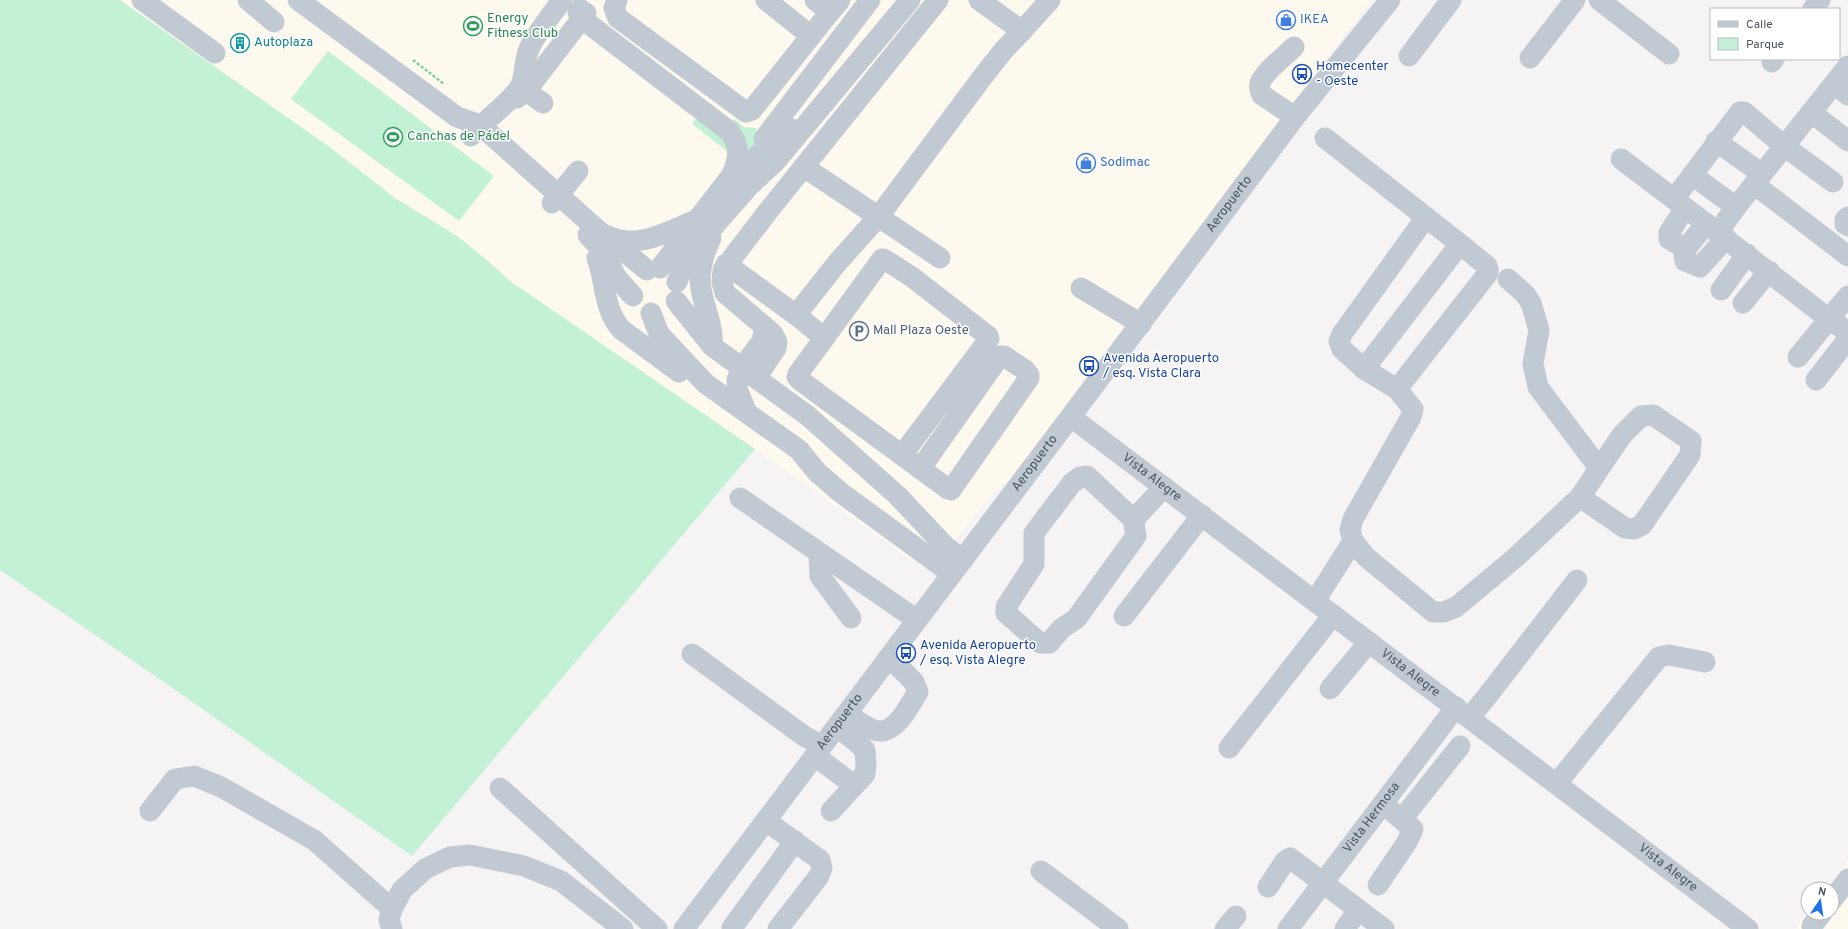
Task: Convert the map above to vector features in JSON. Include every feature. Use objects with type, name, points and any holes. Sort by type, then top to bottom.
[{"type":"street","points":[[142,0],[216,53]]},
{"type":"street","points":[[248,0],[274,22]]},
{"type":"street","points":[[617,0],[614,8],[618,18],[746,112],[752,110],[811,36],[828,4]]},
{"type":"street","points":[[766,0],[811,36]]},
{"type":"street","points":[[633,296],[634,284],[641,273],[653,269],[696,220],[740,180],[761,165],[763,138],[870,0]]},
{"type":"street","points":[[712,346],[712,330],[700,278],[703,258],[717,224],[740,180],[775,162],[910,0]]},
{"type":"street","points":[[747,413],[737,389],[737,380],[749,373],[777,345],[776,338],[725,293],[722,282],[723,270],[726,264],[938,0]]},
{"type":"street","points":[[979,0],[1022,31]]},
{"type":"street","points":[[799,312],[837,263],[879,216],[994,62],[1049,0]]},
{"type":"street","name":"Aeropuerto","points":[[684,929],[1141,324],[1295,117],[1390,0]]},
{"type":"street","points":[[1409,56],[1451,0]]},
{"type":"street","points":[[1530,58],[1575,0]]},
{"type":"street","points":[[1599,0],[1669,54]]},
{"type":"street","points":[[1814,8],[1820,0]]},
{"type":"street","points":[[303,2],[476,131],[595,234],[653,269],[670,273],[676,292],[712,346],[813,420],[898,496],[946,547],[957,567]]},
{"type":"street","points":[[576,7],[581,18],[729,131],[736,141],[738,151],[736,164],[740,180]]},
{"type":"street","points":[[476,131],[507,102],[530,93],[576,7]]},
{"type":"street","points":[[530,93],[524,62],[530,48],[576,7]]},
{"type":"street","points":[[1294,48],[1266,74],[1260,82],[1260,90],[1262,95],[1295,117]]},
{"type":"street","points":[[1833,182],[1784,146],[1744,112],[1740,112],[1716,141],[1692,175],[1679,204],[1669,233],[1669,239],[1686,249],[1717,231],[1784,146],[1811,112],[1841,89],[1848,66]]},
{"type":"street","points":[[763,138],[822,107]]},
{"type":"street","points":[[1811,112],[1848,141]]},
{"type":"street","points":[[1325,138],[1487,266],[1488,273],[1397,389]]},
{"type":"street","points":[[1716,141],[1848,256]]},
{"type":"street","points":[[1622,159],[1679,204],[1769,271],[1829,319],[1848,332]]},
{"type":"street","points":[[550,195],[573,167]]},
{"type":"street","points":[[804,168],[879,216],[940,258]]},
{"type":"street","points":[[1692,175],[1736,207]]},
{"type":"street","points":[[1426,217],[1342,334],[1339,341],[1342,350],[1364,368],[1397,389],[1414,409],[1411,417],[1353,519],[1350,530],[1354,541],[1366,557],[1433,612],[1444,612],[1456,607],[1515,558],[1580,497],[1622,435],[1642,416],[1653,414],[1691,441],[1690,455],[1642,525],[1634,529],[1625,528],[1580,497]]},
{"type":"street","points":[[1848,217],[1845,220],[1845,224],[1848,226]]},
{"type":"street","points":[[595,234],[624,242],[642,241],[696,220]]},
{"type":"street","points":[[595,234],[616,277],[633,296],[638,305],[651,313],[662,313],[668,310],[688,258],[717,224]]},
{"type":"street","points":[[595,234],[607,303],[614,322],[676,370],[691,379],[706,384]]},
{"type":"street","points":[[1364,368],[1460,244]]},
{"type":"street","points":[[1721,290],[1747,254]]},
{"type":"street","points":[[902,455],[989,340],[988,336],[912,277],[882,259],[798,374],[798,378],[920,469],[948,489],[953,489],[1029,378],[1027,372],[1004,356],[1000,356],[920,469]]},
{"type":"street","points":[[726,264],[799,312],[826,335]]},
{"type":"street","points":[[1743,303],[1769,271]]},
{"type":"street","points":[[1508,279],[1525,294],[1531,303],[1539,330],[1533,364],[1538,387],[1599,468]]},
{"type":"street","points":[[1081,288],[1141,324]]},
{"type":"street","points":[[1798,357],[1848,296]]},
{"type":"street","points":[[651,313],[659,334],[706,384],[799,450],[817,472],[840,492],[957,567]]},
{"type":"street","points":[[1816,380],[1848,339]]},
{"type":"street","name":"Vista Alegre","points":[[1071,417],[1557,783],[1748,929]]},
{"type":"street","points":[[1135,521],[1087,476],[1080,476],[1072,483],[1034,533],[1034,564],[1006,607],[1006,613],[1040,643],[1049,643],[1062,628],[1076,619],[1130,546],[1136,536],[1135,521],[1164,487]]},
{"type":"street","points":[[740,498],[917,620]]},
{"type":"street","points":[[1124,616],[1202,515]]},
{"type":"street","points":[[1316,602],[1354,541]]},
{"type":"street","points":[[819,553],[820,576],[851,618]]},
{"type":"street","name":"Vista Hermosa","points":[[1288,929],[1383,804],[1463,712],[1485,700],[1576,580]]},
{"type":"street","points":[[1229,748],[1333,614]]},
{"type":"street","points":[[1330,689],[1369,642]]},
{"type":"street","points":[[692,654],[804,736],[854,785]]},
{"type":"street","points":[[1557,783],[1659,657],[1669,655],[1705,662]]},
{"type":"street","points":[[842,721],[866,726],[880,731],[894,727],[918,692],[914,682],[889,657]]},
{"type":"street","points":[[832,811],[865,774],[867,758],[865,750],[853,739],[842,721]]},
{"type":"street","points":[[1402,820],[1460,746]]},
{"type":"street","points":[[150,810],[175,779],[194,776],[221,787],[314,840],[392,919],[402,890],[425,869],[450,857],[470,855],[524,866],[562,881],[623,929]]},
{"type":"street","points":[[500,788],[657,929]]},
{"type":"street","points":[[1378,885],[1407,842],[1412,829],[1383,804]]},
{"type":"street","points":[[766,821],[820,860],[822,868],[819,876],[778,929]]},
{"type":"street","points":[[732,928],[795,842]]},
{"type":"street","points":[[1268,887],[1285,861],[1290,858],[1384,929]]},
{"type":"street","points":[[1041,871],[1118,929]]},
{"type":"street","points":[[1840,890],[1848,879]]},
{"type":"street","points":[[1345,929],[1358,910]]},
{"type":"path","points":[[413,60],[450,88]]},
{"type":"shaded area","name":"Mall Plaza Oeste","points":[[120,0],[1371,0],[1085,378],[1015,474],[991,496],[960,535],[925,569],[755,449],[509,281],[488,261],[457,236],[395,198],[331,148]]},
{"type":"shaded area","points":[[1848,860],[1848,929],[1795,929],[1801,921],[1840,921],[1840,881],[1832,881]]},
{"type":"green space","points":[[0,0],[120,0],[331,148],[395,198],[457,236],[510,281],[755,449],[412,856],[161,680],[0,570]]},
{"type":"green space","name":"Canchas de Pádel","points":[[328,51],[494,176],[459,221],[291,99]]},
{"type":"green space","points":[[701,112],[729,136],[732,155],[692,124]]},
{"type":"green space","points":[[734,119],[744,127],[756,128],[759,140],[758,144],[744,151],[729,126]]},
{"type":"place","name":"IKEA","points":[[1286,20]]},
{"type":"place","name":"Energy Fitness Club","points":[[473,26]]},
{"type":"place","name":"Autoplaza","points":[[240,43]]},
{"type":"place","name":"Homecenter - Oeste","points":[[1302,74]]},
{"type":"place","name":"Canchas de Pádel","points":[[393,137]]},
{"type":"place","name":"Sodimac","points":[[1086,163]]},
{"type":"place","name":"Mall Plaza Oeste","points":[[859,331]]},
{"type":"place","name":"Avenida Aeropuerto / esq. Vista Clara","points":[[1089,366]]},
{"type":"place","name":"Avenida Aeropuerto / esq. Vista Alegre","points":[[906,653]]}]
